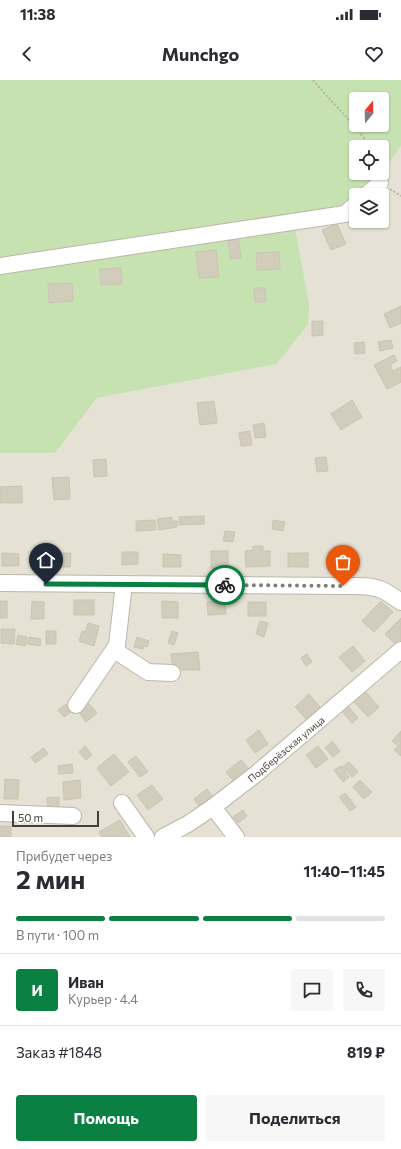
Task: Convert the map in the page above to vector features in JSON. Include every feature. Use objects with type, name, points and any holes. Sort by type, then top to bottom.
[{"type":"street","points":[[374,188],[380,183]]},
{"type":"street","points":[[0,266],[345,214],[349,210]]},
{"type":"street","points":[[0,584],[362,587],[380,589],[401,602]]},
{"type":"street","points":[[76,705],[118,645],[124,584]]},
{"type":"street","points":[[114,650],[148,672],[172,673]]},
{"type":"street","name":"Подберёзская улица","points":[[162,837],[188,824],[256,774],[401,650]]},
{"type":"street","points":[[122,803],[146,837]]},
{"type":"street","points":[[213,807],[236,837]]},
{"type":"street","points":[[0,813],[73,816]]},
{"type":"path","points":[[314,80],[366,140]]},
{"type":"shaded area","points":[[401,146],[401,837],[0,837],[0,453],[55,453],[97,398],[277,364],[309,303],[294,220],[349,200],[349,228],[389,228],[389,188],[366,188],[374,180],[389,180],[389,164]]},
{"type":"green space","points":[[0,80],[401,80],[401,146],[389,164],[389,140],[349,140],[349,180],[374,180],[366,188],[349,188],[349,205],[345,209],[294,221],[309,303],[308,324],[277,364],[97,398],[55,453],[0,453]]},
{"type":"building","points":[[337,224],[346,244],[331,250],[322,230]]},
{"type":"building","points":[[238,236],[241,258],[230,259],[228,237]]},
{"type":"building","points":[[216,250],[219,277],[199,278],[196,252]]},
{"type":"building","points":[[279,252],[280,269],[257,270],[256,253]]},
{"type":"building","points":[[121,268],[122,284],[101,285],[100,269]]},
{"type":"building","points":[[72,283],[73,301],[49,303],[48,284]]},
{"type":"building","points":[[254,288],[265,288],[266,302],[255,302]]},
{"type":"building","points":[[401,306],[401,323],[390,328],[384,314]]},
{"type":"building","points":[[312,321],[323,321],[323,335],[312,336]]},
{"type":"building","points":[[391,340],[393,348],[380,351],[378,342]]},
{"type":"building","points":[[364,342],[365,353],[355,354],[354,343]]},
{"type":"building","points":[[394,355],[397,361],[390,365],[393,371],[401,367],[401,382],[387,389],[374,365]]},
{"type":"building","points":[[352,400],[362,417],[341,430],[331,414]]},
{"type":"building","points":[[214,401],[217,423],[200,425],[197,403]]},
{"type":"building","points":[[264,423],[266,437],[255,438],[253,425]]},
{"type":"building","points":[[250,431],[252,445],[241,446],[239,433]]},
{"type":"building","points":[[326,457],[328,471],[317,472],[315,458]]},
{"type":"building","points":[[106,459],[107,476],[94,477],[93,460]]},
{"type":"building","points":[[69,477],[70,499],[54,500],[52,478]]},
{"type":"building","points":[[22,486],[22,503],[0,503],[0,487]]},
{"type":"building","points":[[204,516],[204,524],[179,525],[179,517]]},
{"type":"building","points":[[172,517],[172,521],[177,521],[177,527],[159,530],[157,519]]},
{"type":"building","points":[[155,520],[156,530],[136,531],[136,521]]},
{"type":"building","points":[[273,520],[285,522],[283,531],[272,529]]},
{"type":"building","points":[[225,531],[235,532],[233,542],[223,541]]},
{"type":"building","points":[[253,546],[263,546],[263,551],[270,551],[270,566],[246,567],[245,551],[253,550]]},
{"type":"building","points":[[211,551],[228,551],[228,568],[211,568]]},
{"type":"building","points":[[122,552],[138,552],[138,564],[122,565]]},
{"type":"building","points":[[329,552],[349,553],[348,570],[328,568]]},
{"type":"building","points":[[2,553],[19,554],[19,566],[2,566]]},
{"type":"building","points":[[51,553],[71,553],[70,567],[50,567]]},
{"type":"building","points":[[288,553],[308,553],[308,567],[288,567]]},
{"type":"building","points":[[163,554],[181,555],[181,567],[163,567]]},
{"type":"building","points":[[74,600],[94,600],[94,615],[74,615]]},
{"type":"building","points":[[0,601],[7,601],[7,618],[0,618]]},
{"type":"building","points":[[32,601],[44,602],[44,619],[31,619]]},
{"type":"building","points":[[162,601],[178,602],[178,618],[162,618]]},
{"type":"building","points":[[225,601],[226,614],[208,615],[207,602]]},
{"type":"building","points":[[381,601],[393,612],[374,632],[362,621]]},
{"type":"building","points":[[248,602],[266,602],[266,616],[248,616]]},
{"type":"building","points":[[401,618],[401,642],[397,646],[385,634]]},
{"type":"building","points":[[260,621],[268,623],[264,637],[256,634]]},
{"type":"building","points":[[88,623],[99,626],[94,646],[79,641],[82,631],[85,632]]},
{"type":"building","points":[[1,629],[15,629],[14,644],[1,643]]},
{"type":"building","points":[[46,631],[56,631],[56,644],[46,644]]},
{"type":"building","points":[[172,631],[178,633],[174,645],[168,643]]},
{"type":"building","points":[[18,635],[27,637],[25,646],[16,644]]},
{"type":"building","points":[[29,637],[41,639],[40,646],[27,644]]},
{"type":"building","points":[[137,637],[149,641],[147,647],[144,646],[143,649],[134,647]]},
{"type":"building","points":[[353,646],[365,661],[352,672],[339,657]]},
{"type":"building","points":[[198,652],[200,670],[173,670],[171,654]]},
{"type":"building","points":[[307,654],[312,662],[306,666],[301,658]]},
{"type":"building","points":[[365,691],[379,707],[368,717],[354,702]]},
{"type":"building","points":[[309,694],[326,714],[312,726],[295,707]]},
{"type":"building","points":[[88,703],[97,713],[86,722],[78,711]]},
{"type":"building","points":[[66,704],[72,711],[64,717],[58,710]]},
{"type":"building","points":[[348,706],[358,718],[352,723],[342,711]]},
{"type":"building","points":[[259,730],[268,744],[255,753],[246,740]]},
{"type":"building","points":[[401,731],[401,756],[394,750],[398,746],[392,741]]},
{"type":"building","points":[[332,741],[340,751],[333,757],[325,748]]},
{"type":"building","points":[[85,746],[92,755],[86,760],[79,752]]},
{"type":"building","points":[[318,746],[328,759],[316,768],[306,755]]},
{"type":"building","points":[[44,748],[48,754],[35,763],[31,757]]},
{"type":"building","points":[[114,754],[129,772],[111,786],[97,768]]},
{"type":"building","points":[[136,756],[148,772],[140,777],[128,762]]},
{"type":"building","points":[[241,760],[250,770],[235,783],[226,772]]},
{"type":"building","points":[[349,762],[358,772],[352,777],[343,767]]},
{"type":"building","points":[[72,764],[73,773],[59,774],[58,766]]},
{"type":"building","points":[[341,766],[349,777],[343,782],[334,770]]},
{"type":"building","points":[[5,779],[19,780],[18,799],[4,799]]},
{"type":"building","points":[[80,780],[81,798],[64,800],[63,782]]},
{"type":"building","points":[[360,780],[372,792],[364,799],[353,787]]},
{"type":"building","points":[[152,785],[163,799],[148,810],[137,795]]},
{"type":"building","points":[[207,789],[217,802],[204,812],[194,799]]},
{"type":"building","points":[[345,793],[356,807],[350,811],[339,797]]},
{"type":"building","points":[[59,797],[59,808],[48,808],[47,798]]},
{"type":"building","points":[[243,810],[247,816],[238,823],[233,817]]},
{"type":"building","points":[[120,820],[130,837],[102,837],[99,832]]},
{"type":"building","points":[[0,826],[11,826],[11,837],[0,837]]},
{"type":"way so far","points":[[225,585],[343,586]]},
{"type":"route","points":[[46,584],[225,585]]}]
